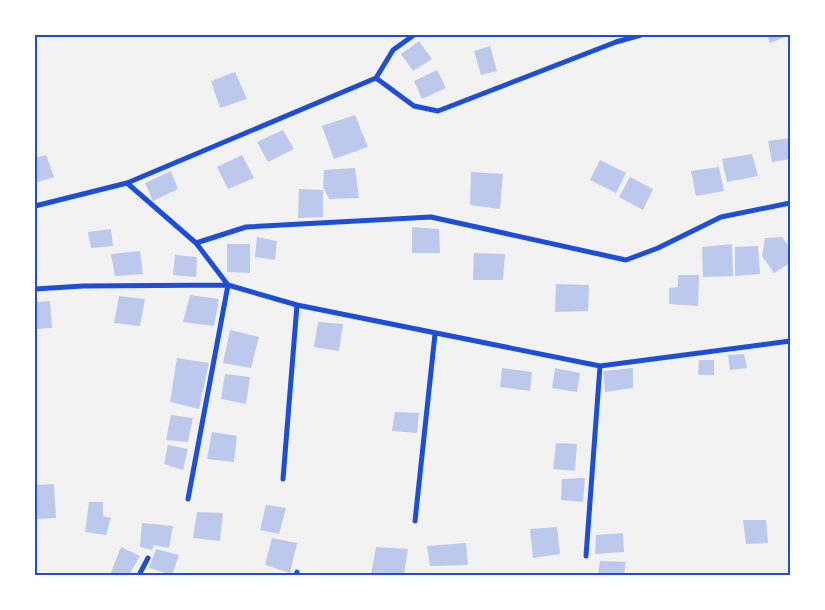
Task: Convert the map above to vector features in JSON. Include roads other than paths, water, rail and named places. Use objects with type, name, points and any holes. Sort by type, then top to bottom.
[{"type":"street","points":[[35,206],[127,183],[376,78],[393,50],[414,35]]},
{"type":"street","points":[[376,78],[414,106],[438,111],[616,42],[641,35]]},
{"type":"street","points":[[127,183],[196,243],[228,285],[188,499]]},
{"type":"street","points":[[196,243],[246,227],[431,217],[626,260],[658,248],[721,216],[790,203]]},
{"type":"street","points":[[35,289],[83,286],[228,285],[297,305],[600,366],[790,342]]},
{"type":"street","points":[[283,479],[297,305]]},
{"type":"street","points":[[415,521],[435,334]]},
{"type":"street","points":[[586,556],[600,366]]},
{"type":"street","points":[[139,575],[148,558]]}]
